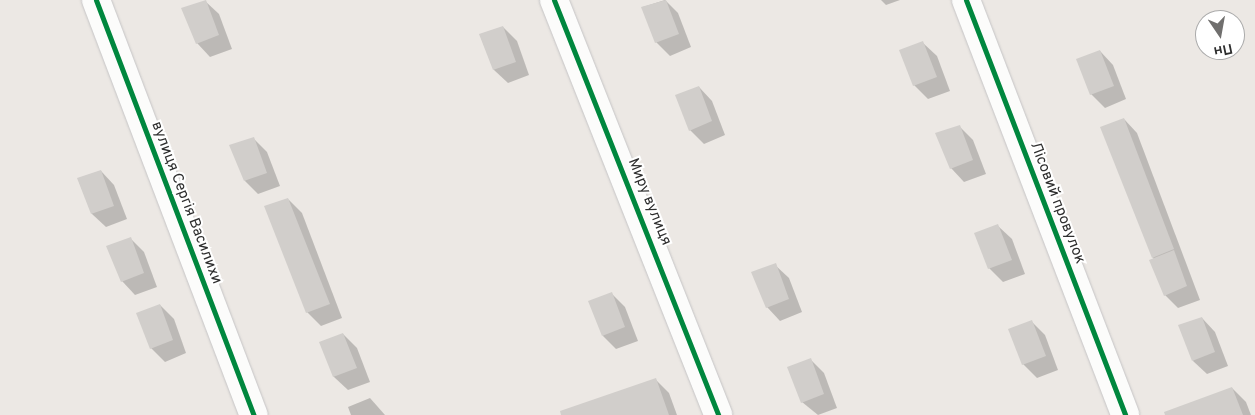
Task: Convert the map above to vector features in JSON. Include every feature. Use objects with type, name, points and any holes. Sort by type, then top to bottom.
[{"type":"street","name":"вулиця Сергія Василихи","points":[[96,0],[254,415]]},
{"type":"street","name":"Миру вулиця","points":[[554,0],[718,415]]},
{"type":"street","name":"Лісовий провулок","points":[[966,0],[1125,415]]},
{"type":"building","points":[[206,0],[219,35],[196,44],[181,8]]},
{"type":"building","points":[[666,0],[679,34],[655,43],[641,7]]},
{"type":"building","points":[[503,26],[516,62],[493,70],[479,34]]},
{"type":"building","points":[[923,41],[937,77],[913,86],[899,50]]},
{"type":"building","points":[[1100,50],[1114,86],[1090,95],[1076,59]]},
{"type":"building","points":[[699,86],[712,121],[689,131],[675,95]]},
{"type":"building","points":[[1124,118],[1174,249],[1152,258],[1100,127]]},
{"type":"building","points":[[960,125],[973,160],[950,169],[935,133]]},
{"type":"building","points":[[254,137],[267,173],[244,181],[229,145]]},
{"type":"building","points":[[101,170],[114,206],[91,214],[77,178]]},
{"type":"building","points":[[288,198],[330,304],[306,313],[264,206]]},
{"type":"building","points":[[998,224],[1012,260],[988,269],[974,233]]},
{"type":"building","points":[[131,237],[144,273],[121,282],[106,246]]},
{"type":"building","points":[[1174,250],[1187,286],[1164,296],[1149,260]]},
{"type":"building","points":[[776,263],[789,299],[766,308],[751,272]]},
{"type":"building","points":[[612,292],[625,327],[602,336],[588,301]]},
{"type":"building","points":[[160,304],[173,340],[150,349],[136,313]]},
{"type":"building","points":[[1202,317],[1215,352],[1192,361],[1178,325]]},
{"type":"building","points":[[1032,320],[1046,356],[1022,365],[1008,329]]},
{"type":"building","points":[[343,333],[357,368],[333,377],[319,342]]},
{"type":"building","points":[[811,358],[824,394],[801,403],[787,367]]},
{"type":"building","points":[[656,378],[669,415],[561,415],[560,411]]},
{"type":"building","points":[[1232,387],[1243,415],[1165,415],[1164,412]]},
{"type":"cycle path","points":[[96,0],[254,415]]},
{"type":"cycle path","points":[[554,0],[718,415]]},
{"type":"cycle path","points":[[966,0],[1125,415]]}]
